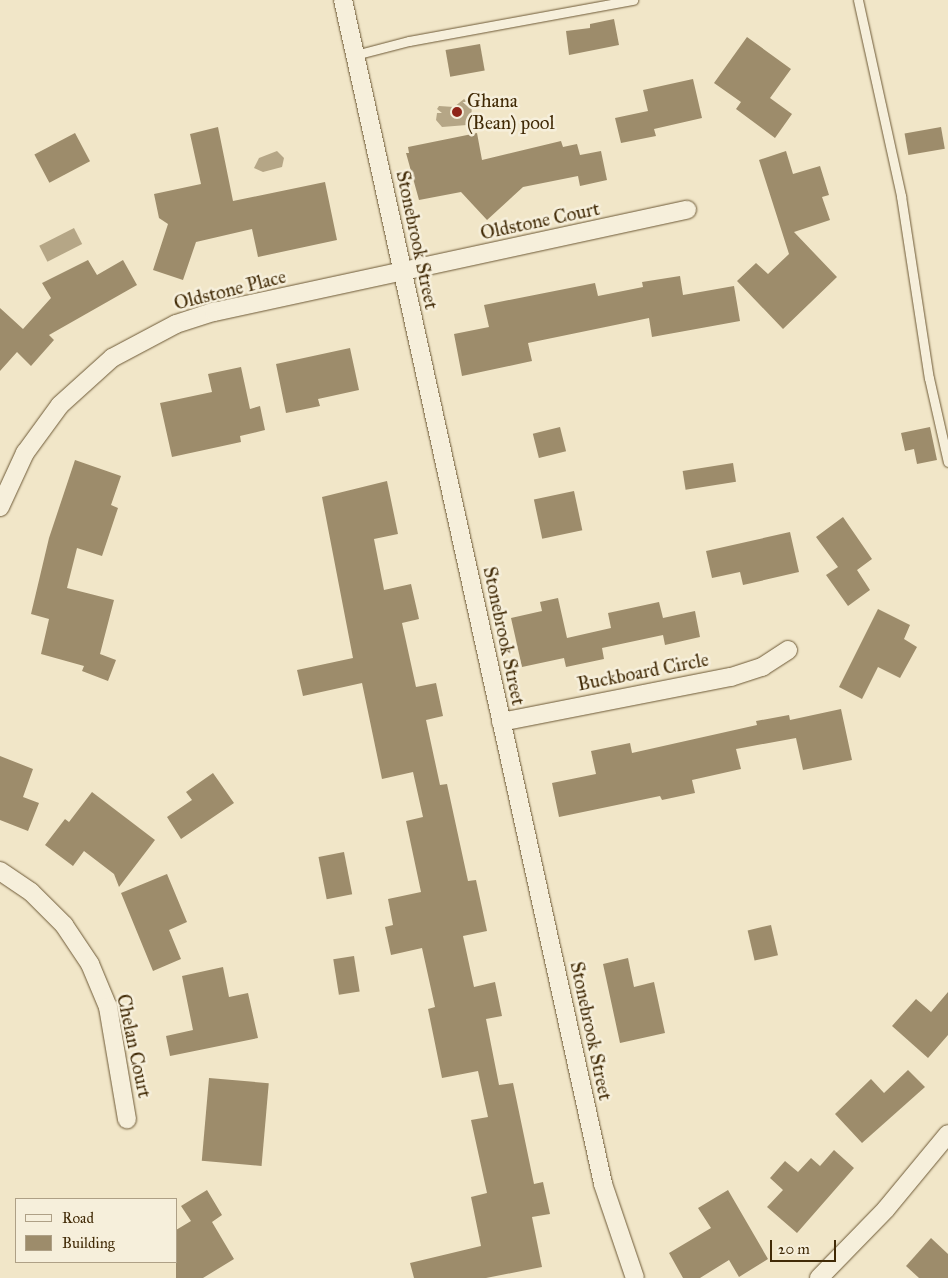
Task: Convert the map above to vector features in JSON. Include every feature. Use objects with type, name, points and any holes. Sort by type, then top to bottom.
[{"type":"street","name":"Stonebrook Street","points":[[343,0],[603,1184],[635,1278]]},
{"type":"street","name":"Oldstone Court","points":[[403,273],[687,210]]},
{"type":"street","name":"Oldstone Place","points":[[0,507],[25,453],[60,405],[112,358],[142,340],[176,324],[214,312],[403,273]]},
{"type":"street","name":"Buckboard Circle","points":[[501,722],[731,677],[762,667],[788,650]]},
{"type":"street","name":"Chelan Court","points":[[0,871],[31,892],[64,925],[90,964],[108,1007],[127,1119]]},
{"type":"street","points":[[819,1278],[886,1209],[948,1134]]},
{"type":"lane","points":[[355,55],[409,41],[633,0]]},
{"type":"lane","points":[[858,0],[901,196],[929,378],[948,462]]},
{"type":"shaded area","name":"Ghana (Bean) pool","points":[[464,99],[472,106],[471,119],[467,125],[442,127],[436,120],[437,113],[442,113],[437,109],[439,106],[454,107]]},
{"type":"shaded area","points":[[277,151],[284,158],[282,167],[263,172],[254,168],[259,158]]},
{"type":"shaded area","points":[[74,228],[82,244],[47,262],[39,246]]},
{"type":"building","points":[[614,19],[619,45],[569,55],[566,31],[590,28],[590,24]]},
{"type":"building","points":[[747,37],[791,69],[770,98],[792,114],[775,138],[736,109],[741,102],[714,83]]},
{"type":"building","points":[[480,44],[485,71],[450,77],[446,50]]},
{"type":"building","points":[[693,79],[702,118],[654,129],[656,136],[621,143],[615,118],[648,111],[643,90]]},
{"type":"building","points":[[218,127],[233,201],[325,182],[337,240],[258,257],[252,229],[196,242],[183,280],[153,270],[168,224],[159,218],[154,194],[201,184],[190,134]]},
{"type":"building","points":[[941,127],[945,149],[908,155],[905,133]]},
{"type":"building","points":[[75,133],[90,161],[49,183],[34,155]]},
{"type":"building","points":[[477,133],[482,160],[561,141],[563,147],[577,144],[580,155],[601,151],[607,180],[580,186],[578,176],[523,187],[487,220],[461,192],[419,200],[406,153],[409,153],[408,147]]},
{"type":"building","points":[[786,151],[793,174],[820,166],[829,195],[822,197],[830,220],[794,232],[837,277],[783,329],[737,281],[756,263],[768,274],[789,254],[759,160]]},
{"type":"building","points":[[88,260],[97,275],[123,260],[137,285],[49,335],[54,340],[31,366],[17,352],[0,371],[0,308],[23,329],[51,298],[42,283]]},
{"type":"building","points":[[680,276],[683,295],[734,286],[740,321],[652,337],[649,318],[528,343],[532,361],[462,376],[454,334],[489,327],[484,305],[595,283],[598,296],[643,287],[642,282]]},
{"type":"building","points":[[350,348],[359,390],[318,399],[320,406],[286,413],[276,364]]},
{"type":"building","points":[[241,367],[250,409],[260,406],[265,430],[240,436],[241,442],[172,457],[160,403],[212,392],[208,374]]},
{"type":"building","points":[[560,427],[566,451],[539,458],[533,434]]},
{"type":"building","points":[[930,427],[937,460],[917,464],[914,449],[905,451],[901,433]]},
{"type":"building","points":[[75,460],[121,476],[111,505],[118,508],[102,556],[77,548],[67,588],[114,600],[100,654],[116,660],[108,681],[82,671],[84,666],[41,654],[49,619],[31,614],[49,538]]},
{"type":"building","points":[[733,463],[736,482],[686,490],[683,471]]},
{"type":"building","points":[[387,481],[398,534],[374,539],[384,590],[411,584],[419,619],[402,623],[416,687],[436,683],[443,716],[426,720],[440,785],[447,784],[468,881],[476,880],[487,931],[463,936],[474,987],[495,982],[502,1016],[486,1019],[499,1085],[513,1083],[534,1184],[543,1182],[550,1214],[532,1217],[542,1267],[486,1278],[414,1278],[410,1263],[481,1246],[471,1197],[487,1193],[471,1120],[488,1117],[478,1071],[442,1078],[428,1009],[435,1007],[422,948],[391,955],[385,927],[393,925],[388,899],[421,892],[406,821],[423,817],[413,772],[382,779],[362,683],[303,696],[297,670],[353,658],[322,497]]},
{"type":"building","points":[[574,491],[582,530],[542,539],[534,500]]},
{"type":"building","points":[[843,517],[872,559],[857,570],[870,590],[848,606],[826,575],[838,567],[816,537]]},
{"type":"building","points":[[790,532],[799,572],[743,585],[740,572],[712,578],[706,551]]},
{"type":"building","points":[[558,598],[567,638],[611,628],[608,613],[659,602],[663,618],[695,611],[700,637],[665,645],[663,635],[602,648],[604,659],[566,667],[564,658],[522,667],[511,618],[542,611],[540,602]]},
{"type":"building","points":[[878,609],[910,625],[904,639],[917,647],[900,678],[878,667],[862,699],[839,687]]},
{"type":"building","points":[[841,709],[852,760],[803,770],[796,738],[736,749],[741,769],[692,780],[695,793],[662,800],[660,796],[559,817],[552,783],[596,774],[591,751],[630,743],[632,753],[757,725],[756,721],[789,715],[790,720]]},
{"type":"building","points":[[0,756],[33,769],[23,797],[39,803],[28,831],[0,820]]},
{"type":"building","points":[[213,773],[234,803],[181,839],[167,817],[192,800],[186,792]]},
{"type":"building","points":[[92,792],[155,840],[119,887],[114,874],[84,851],[73,866],[45,845],[65,819],[69,822]]},
{"type":"building","points":[[344,852],[352,894],[327,899],[318,857]]},
{"type":"building","points":[[167,874],[187,922],[169,930],[181,959],[153,971],[121,893]]},
{"type":"building","points":[[771,925],[778,955],[755,961],[748,930]]},
{"type":"building","points":[[354,956],[360,992],[339,995],[333,959]]},
{"type":"building","points":[[628,958],[634,987],[654,982],[665,1033],[620,1043],[603,964]]},
{"type":"building","points":[[223,967],[229,997],[248,993],[258,1038],[170,1056],[166,1036],[193,1030],[182,976]]},
{"type":"building","points":[[948,992],[948,1035],[928,1058],[892,1026],[916,999],[931,1012]]},
{"type":"building","points":[[908,1070],[925,1087],[862,1143],[835,1114],[871,1079],[884,1093]]},
{"type":"building","points":[[209,1078],[269,1083],[262,1166],[202,1161]]},
{"type":"building","points":[[834,1150],[854,1168],[797,1233],[767,1207],[783,1190],[770,1178],[785,1161],[798,1172],[811,1158],[820,1166]]},
{"type":"building","points":[[207,1190],[222,1215],[212,1222],[234,1259],[203,1278],[176,1278],[178,1229],[191,1221],[181,1206]]},
{"type":"building","points":[[728,1190],[768,1259],[739,1277],[729,1260],[700,1278],[683,1278],[669,1253],[711,1228],[698,1208]]},
{"type":"building","points":[[931,1238],[948,1254],[948,1278],[919,1278],[906,1266]]},
{"type":"place","name":"Ghana (Bean) pool","points":[[457,112]]}]
